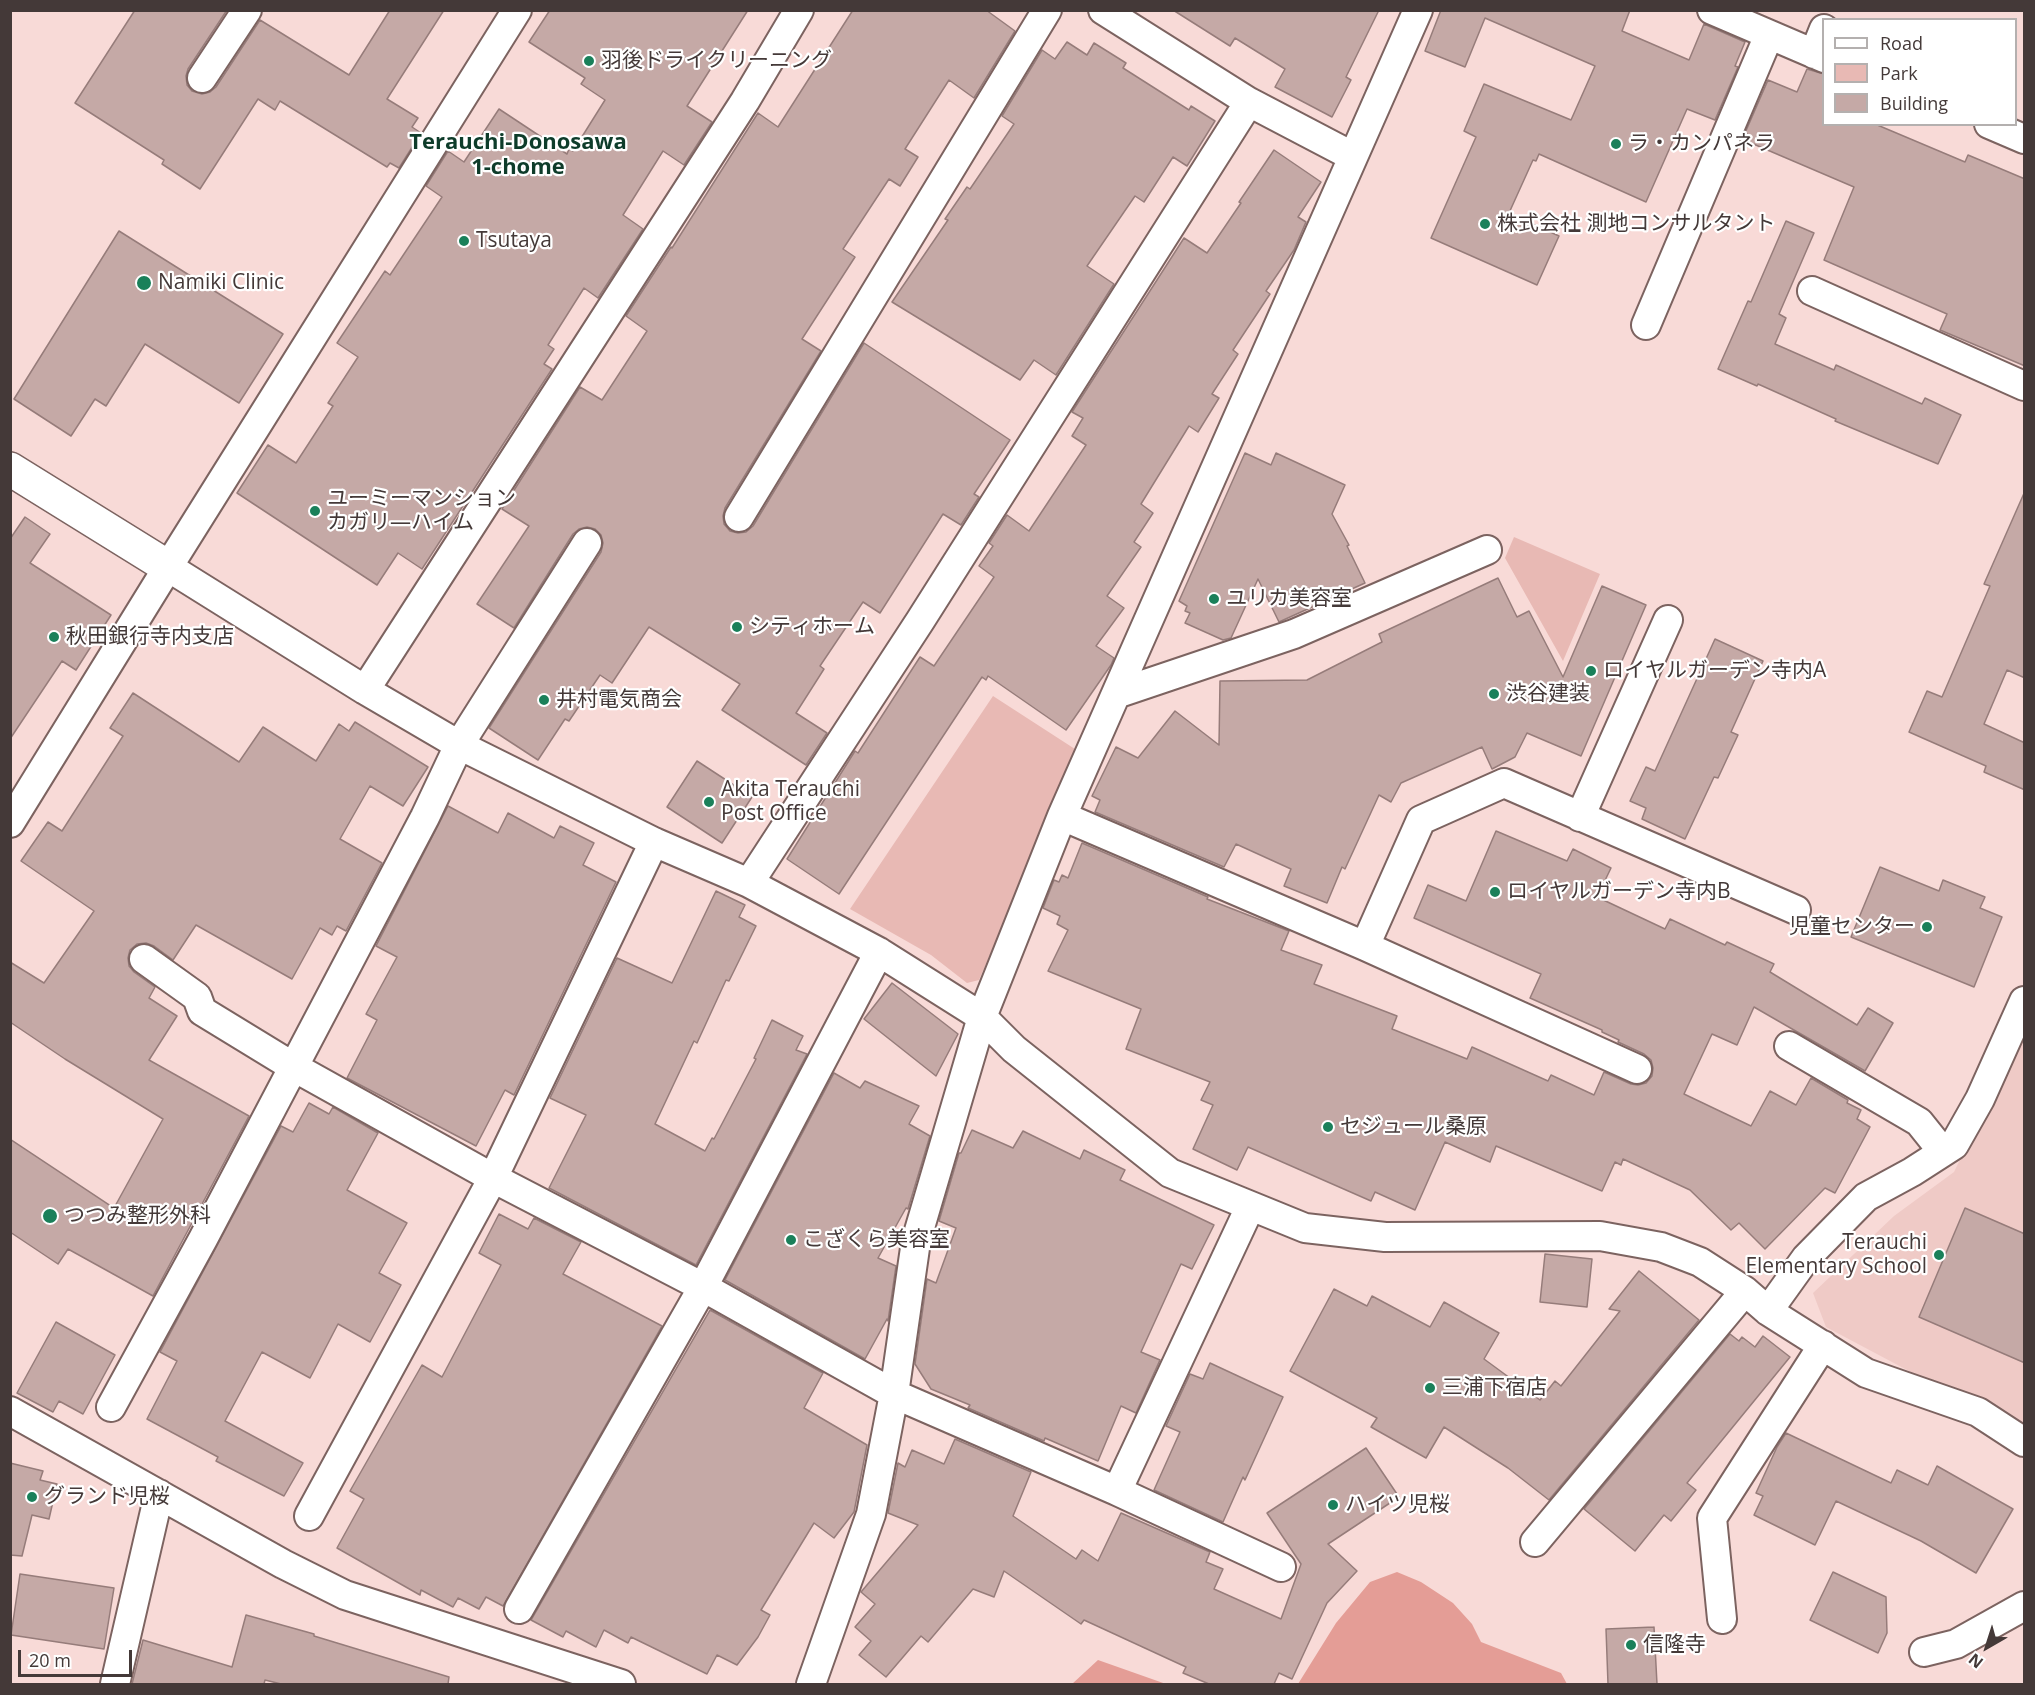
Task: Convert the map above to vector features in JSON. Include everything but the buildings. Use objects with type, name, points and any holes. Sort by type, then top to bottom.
[{"type":"street","points":[[202,78],[247,10]]},
{"type":"street","points":[[10,823],[517,10]]},
{"type":"street","points":[[365,690],[746,101],[799,10]]},
{"type":"street","points":[[738,517],[1047,10]]},
{"type":"street","points":[[1103,10],[1249,102],[1352,156]]},
{"type":"street","points":[[811,1684],[872,1514],[894,1394],[916,1241],[982,1017],[1062,816],[1418,10]]},
{"type":"street","points":[[1712,10],[1769,34],[1820,47]]},
{"type":"street","points":[[1646,325],[1769,34]]},
{"type":"street","points":[[749,883],[926,611],[1249,102]]},
{"type":"street","points":[[1994,126],[2025,139]]},
{"type":"street","points":[[1812,291],[2025,386]]},
{"type":"street","points":[[10,469],[365,690],[459,745],[654,842],[749,883],[879,952],[982,1017],[1014,1049],[1170,1173],[1305,1228],[1385,1237],[1600,1236],[1661,1247],[1700,1262],[1745,1291],[1768,1311],[1866,1372],[1978,1412],[2025,1442]]},
{"type":"street","points":[[111,1407],[203,1239],[425,817],[459,745],[587,543]]},
{"type":"street","points":[[1116,694],[1294,634],[1487,550]]},
{"type":"street","points":[[1580,817],[1668,620]]},
{"type":"street","points":[[1365,946],[1421,820],[1504,783],[1796,910]]},
{"type":"street","points":[[1062,816],[1365,946],[1636,1069]]},
{"type":"street","points":[[309,1516],[494,1178],[654,842]]},
{"type":"street","points":[[519,1609],[703,1287],[879,952]]},
{"type":"street","points":[[144,959],[197,997],[202,1011],[292,1066],[494,1178],[703,1287],[894,1394],[1117,1491],[1281,1567]]},
{"type":"street","points":[[1768,1311],[1806,1258],[1866,1197],[1912,1172],[1954,1145],[1980,1099],[2025,1001]]},
{"type":"street","points":[[1789,1046],[1919,1122],[1943,1152]]},
{"type":"street","points":[[1117,1491],[1250,1207]]},
{"type":"street","points":[[1535,1542],[1745,1291]]},
{"type":"street","points":[[1722,1619],[1712,1518],[1823,1345]]},
{"type":"street","points":[[10,1411],[283,1564],[345,1595],[615,1684]]},
{"type":"street","points":[[116,1684],[159,1494]]},
{"type":"street","points":[[1924,1652],[1956,1644],[2025,1606]]},
{"type":"shaded area","name":"Terauchi Elementary School","points":[[2024,1028],[2024,1432],[1826,1327],[1813,1293],[1894,1216],[1954,1172]]},
{"type":"shaded area","points":[[1397,1572],[1421,1582],[1453,1603],[1472,1624],[1481,1642],[1561,1673],[1567,1684],[1298,1684],[1336,1623],[1370,1582]]},
{"type":"shaded area","points":[[1098,1660],[1166,1684],[1072,1684]]},
{"type":"green space","points":[[1514,537],[1600,574],[1563,661],[1505,558]]},
{"type":"green space","points":[[993,696],[1078,751],[979,980],[967,983],[931,955],[850,909]]},
{"type":"place","name":"羽後ドライクリーニング","points":[[589,61]]},
{"type":"place","name":"ラ・カンパネラ","points":[[1616,144]]},
{"type":"place","name":"株式会社 測地コンサルタント","points":[[1485,224]]},
{"type":"place","name":"Tsutaya","points":[[464,241]]},
{"type":"place","name":"Namiki Clinic","points":[[144,283]]},
{"type":"place","name":"ユーミーマンション カガリ―ハイム","points":[[315,511]]},
{"type":"place","name":"ユリカ美容室","points":[[1214,599]]},
{"type":"place","name":"シティホーム","points":[[737,627]]},
{"type":"place","name":"秋田銀行寺内支店","points":[[54,637]]},
{"type":"place","name":"ロイヤルガーデン寺内A","points":[[1591,671]]},
{"type":"place","name":"渋谷建装","points":[[1494,694]]},
{"type":"place","name":"井村電気商会","points":[[544,700]]},
{"type":"place","name":"Akita Terauchi Post Office","points":[[709,802]]},
{"type":"place","name":"ロイヤルガーデン寺内B","points":[[1495,892]]},
{"type":"place","name":"児童センター","points":[[1927,927]]},
{"type":"place","name":"セジュール桑原","points":[[1328,1127]]},
{"type":"place","name":"つつみ整形外科","points":[[50,1216]]},
{"type":"place","name":"こざくら美容室","points":[[791,1240]]},
{"type":"place","name":"Terauchi Elementary School","points":[[1939,1255]]},
{"type":"place","name":"三浦下宿店","points":[[1430,1388]]},
{"type":"place","name":"グランド児桜","points":[[32,1497]]},
{"type":"place","name":"ハイツ児桜","points":[[1333,1505]]},
{"type":"place","name":"信隆寺","points":[[1631,1645]]},
{"type":"district","name":"Terauchi-Donosawa 1-chome","points":[[518,156]]}]
